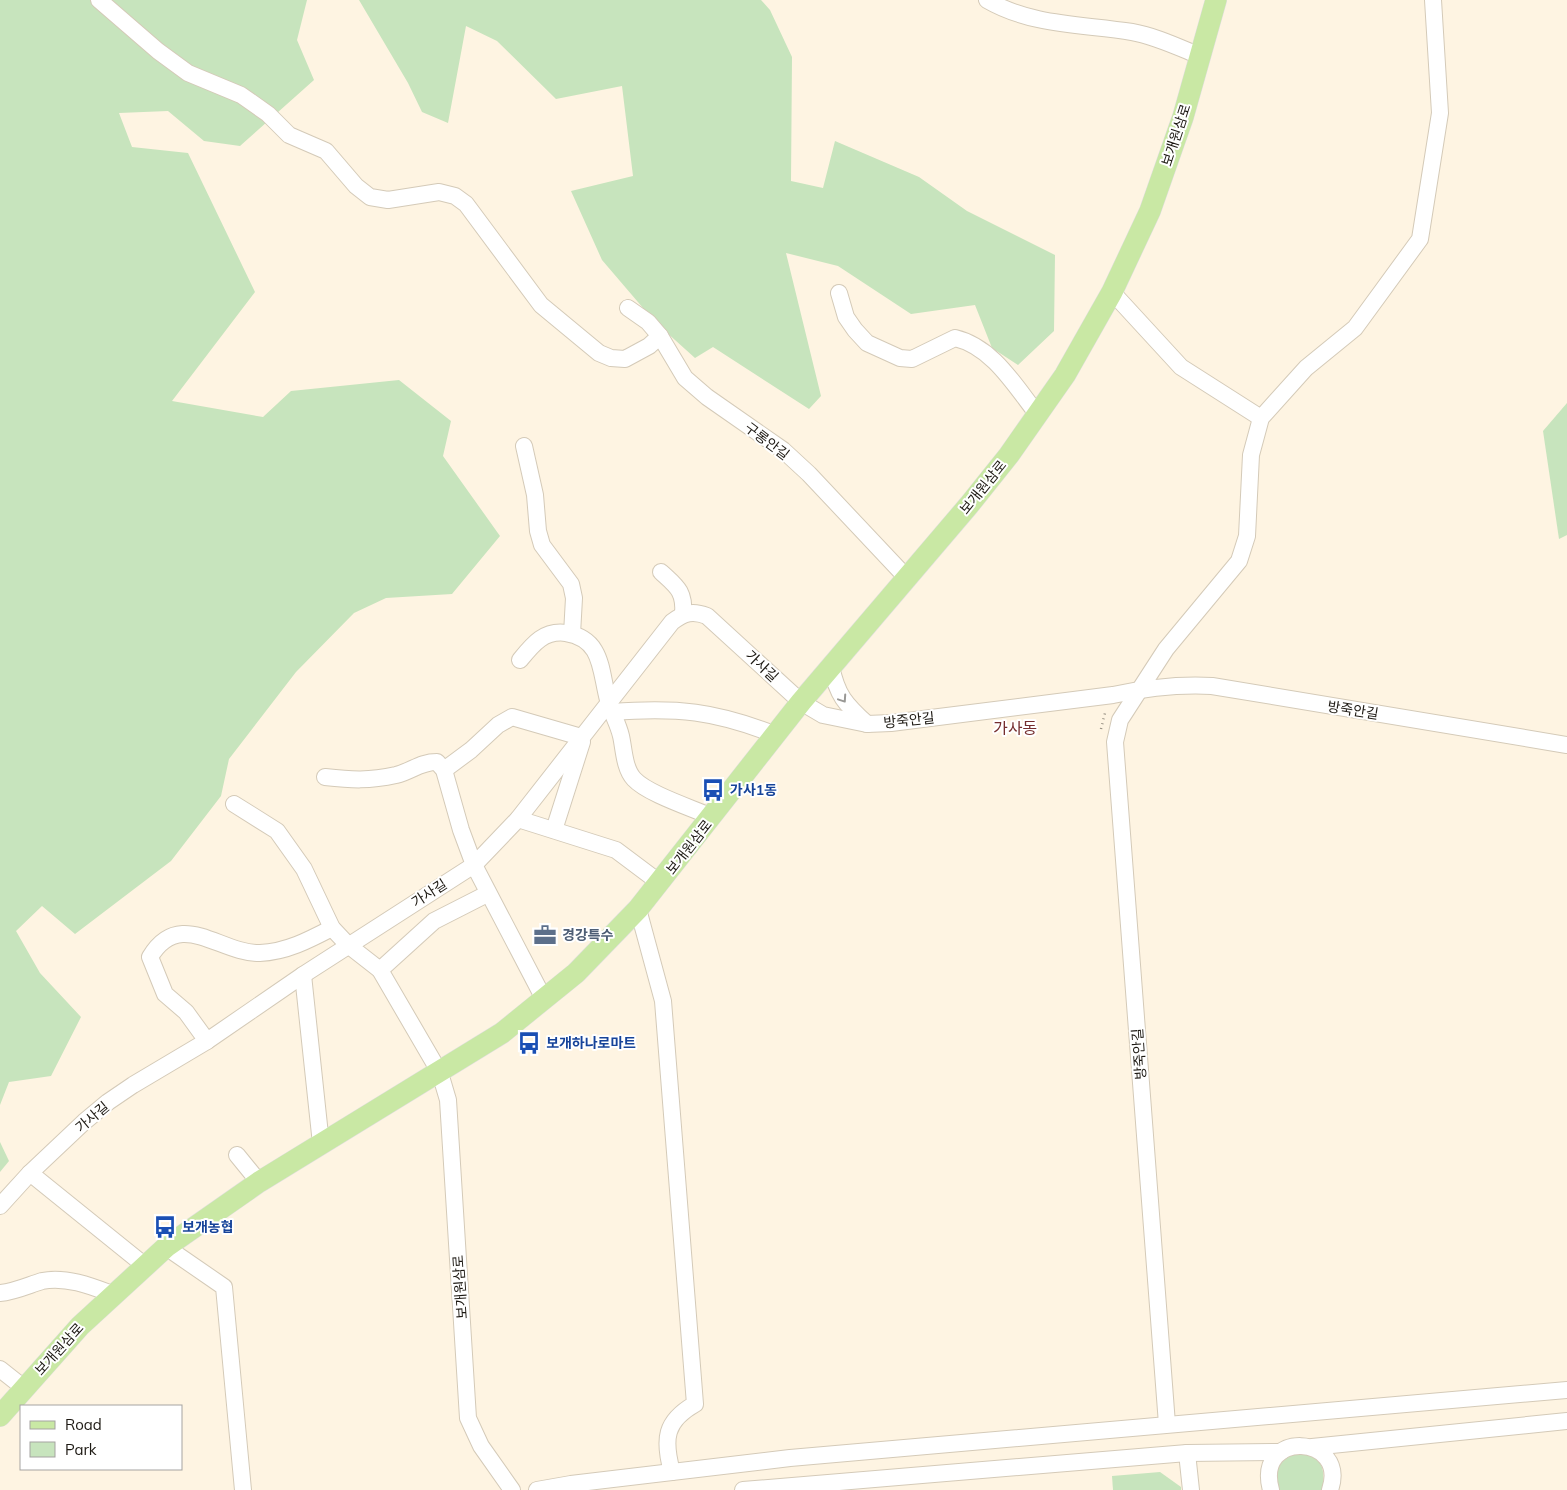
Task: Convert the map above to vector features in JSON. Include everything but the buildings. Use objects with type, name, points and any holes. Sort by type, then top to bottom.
[{"type":"main road","name":"보개원삼로","points":[[0,1416],[80,1326],[112,1294],[166,1247],[259,1182],[440,1073],[502,1033],[576,973],[638,909],[801,702],[969,505],[1038,415],[1078,353],[1112,292],[1150,211],[1168,164],[1216,0]]},
{"type":"street","points":[[99,0],[158,51],[188,73],[241,95],[268,114],[289,135],[326,151],[340,165],[356,186],[370,197],[388,200],[439,192],[455,196],[466,204],[541,305],[599,353],[611,358],[625,359],[649,346],[660,336]]},
{"type":"street","points":[[987,0],[1024,16],[1053,23],[1133,32],[1161,40],[1200,56]]},
{"type":"street","points":[[1139,690],[1166,649],[1239,561],[1247,536],[1251,454],[1262,418],[1306,368],[1355,328],[1420,239],[1440,113],[1433,0]]},
{"type":"street","points":[[1112,292],[1181,367],[1262,418]]},
{"type":"street","points":[[839,293],[846,317],[867,343],[900,358],[912,360],[955,338],[970,341],[992,359],[1038,415]]},
{"type":"street","name":"구롱안길","points":[[628,308],[648,322],[660,336],[685,378],[707,397],[783,450],[906,577]]},
{"type":"street","points":[[524,446],[542,545],[571,584],[574,598],[572,634]]},
{"type":"street","points":[[661,572],[678,588],[685,599],[683,614]]},
{"type":"street","name":"가사길","points":[[0,1206],[84,1122],[108,1102],[207,1041],[348,945],[474,865],[518,820],[583,735],[610,707],[672,622],[683,614],[696,612],[707,616],[801,702]]},
{"type":"street","points":[[520,660],[537,639],[555,632],[572,634],[588,641],[597,652],[610,707],[620,733],[629,770],[634,778],[644,787],[712,817]]},
{"type":"street","points":[[831,666],[835,686],[841,698],[867,724]]},
{"type":"street","name":"방죽안길","points":[[801,702],[823,716],[867,724],[891,723],[1184,685],[1212,686],[1567,745]]},
{"type":"street","name":"방죽안길","points":[[1139,690],[1120,720],[1115,742],[1167,1424]]},
{"type":"street","points":[[610,707],[686,710],[744,723],[776,735]]},
{"type":"street","points":[[444,770],[471,750],[498,725],[512,717],[583,735],[554,830]]},
{"type":"street","points":[[325,777],[364,781],[399,774],[426,762],[438,762],[444,770],[461,830],[474,865],[487,894],[544,999]]},
{"type":"street","points":[[234,804],[276,831],[289,846],[304,869],[332,928],[348,945],[380,970],[440,1073]]},
{"type":"street","points":[[518,820],[616,850],[660,883]]},
{"type":"street","points":[[380,970],[434,921],[487,894]]},
{"type":"street","points":[[638,909],[663,1001],[695,1404],[678,1414],[670,1426],[667,1456],[672,1472]]},
{"type":"street","points":[[207,1041],[186,1012],[165,994],[150,957],[159,943],[180,935],[195,933],[245,952],[261,953],[302,944],[332,928]]},
{"type":"street","points":[[303,975],[321,1144]]},
{"type":"street","name":"보개원삼로","points":[[440,1073],[448,1100],[468,1418],[480,1446],[512,1490]]},
{"type":"street","points":[[237,1155],[259,1182]]},
{"type":"street","points":[[30,1174],[144,1265]]},
{"type":"street","points":[[166,1247],[224,1287],[243,1490]]},
{"type":"street","points":[[0,1293],[45,1280],[63,1280],[86,1284],[112,1294]]},
{"type":"street","points":[[0,1369],[24,1388]]},
{"type":"street","points":[[537,1490],[790,1458],[1567,1390]]},
{"type":"street","points":[[743,1490],[1187,1453],[1280,1452],[1296,1446],[1312,1448],[1567,1421]]},
{"type":"street","points":[[1312,1448],[1320,1451],[1330,1464],[1333,1481],[1330,1490]]},
{"type":"street","points":[[1271,1490],[1268,1474],[1275,1458],[1280,1452]]},
{"type":"street","points":[[1187,1453],[1191,1490]]},
{"type":"green space","points":[[0,0],[307,0],[297,40],[314,80],[240,146],[204,141],[168,111],[119,113],[132,147],[188,153],[255,292],[172,401],[263,417],[291,391],[399,380],[451,421],[443,456],[500,536],[452,594],[386,598],[354,613],[296,672],[229,759],[221,796],[171,861],[75,934],[42,906],[16,931],[40,973],[81,1017],[51,1076],[9,1082],[0,1105]]},
{"type":"green space","points":[[359,0],[761,0],[770,10],[792,57],[791,181],[823,188],[835,141],[919,177],[967,211],[1055,255],[1054,331],[1018,365],[992,348],[975,305],[911,314],[838,266],[786,253],[821,396],[809,409],[713,347],[695,358],[655,322],[602,260],[571,191],[633,176],[622,86],[556,99],[497,41],[466,26],[448,123],[422,112],[408,83]]},
{"type":"green space","points":[[1567,403],[1567,535],[1559,539],[1543,431]]},
{"type":"green space","points":[[0,1142],[9,1161],[0,1172]]},
{"type":"green space","points":[[1296,1453],[1305,1454],[1320,1463],[1323,1474],[1323,1490],[1277,1490],[1276,1477],[1278,1467],[1284,1460]]},
{"type":"green space","points":[[1160,1472],[1181,1487],[1181,1490],[1113,1490],[1112,1476]]},
{"type":"place","name":"가사1동","points":[[713,790]]},
{"type":"place","name":"경강특수","points":[[545,935]]},
{"type":"place","name":"보개하나로마트","points":[[529,1043]]},
{"type":"place","name":"보개농협","points":[[165,1227]]},
{"type":"district","name":"가사동","points":[[1015,728]]}]
